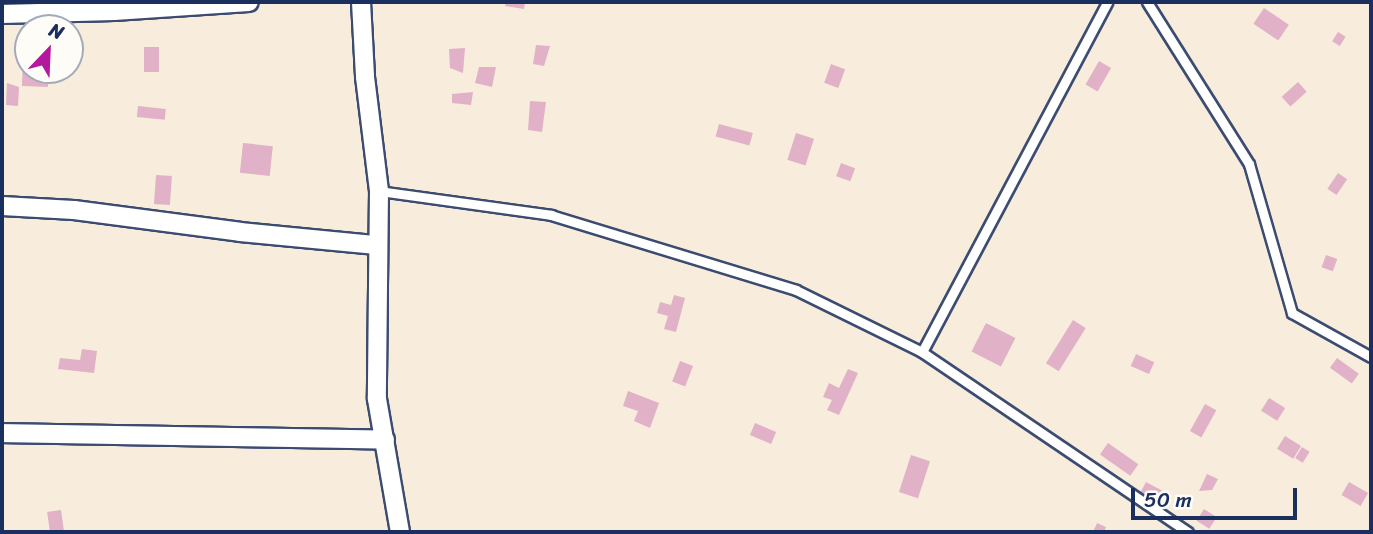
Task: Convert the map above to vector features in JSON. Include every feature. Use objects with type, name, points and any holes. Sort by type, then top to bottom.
[{"type":"street","points":[[2,14],[114,11],[249,2]]},
{"type":"street","points":[[361,2],[365,77],[379,191],[376,245],[377,399],[400,532]]},
{"type":"street","points":[[2,206],[74,210],[240,232],[376,245]]},
{"type":"street","points":[[2,433],[385,440]]},
{"type":"lane","points":[[922,352],[1107,2]]},
{"type":"lane","points":[[1147,2],[1249,164],[1292,313],[1371,357]]},
{"type":"lane","points":[[379,191],[551,215],[796,290],[922,352],[1188,532]]},
{"type":"building","points":[[506,2],[525,2],[524,9],[505,6]]},
{"type":"building","points":[[1264,8],[1289,25],[1278,41],[1253,24]]},
{"type":"building","points":[[1338,32],[1346,37],[1340,46],[1332,41]]},
{"type":"building","points":[[536,45],[550,46],[544,66],[533,64]]},
{"type":"building","points":[[144,47],[159,47],[159,72],[144,72]]},
{"type":"building","points":[[465,48],[463,73],[450,68],[449,49]]},
{"type":"building","points":[[1099,61],[1111,68],[1098,91],[1086,84]]},
{"type":"building","points":[[831,64],[845,69],[838,88],[824,83]]},
{"type":"building","points":[[479,67],[496,67],[492,87],[475,83]]},
{"type":"building","points":[[1298,82],[1307,92],[1290,106],[1282,97]]},
{"type":"building","points":[[7,83],[19,87],[18,106],[6,105]]},
{"type":"building","points":[[22,84],[48,84],[48,87]]},
{"type":"building","points":[[473,92],[471,105],[452,103],[452,94]]},
{"type":"building","points":[[530,101],[546,102],[542,132],[528,130]]},
{"type":"building","points":[[138,106],[166,109],[165,120],[137,117]]},
{"type":"building","points":[[719,124],[753,133],[749,146],[716,137]]},
{"type":"building","points":[[796,133],[814,139],[805,166],[787,160]]},
{"type":"building","points":[[243,143],[273,146],[270,176],[240,173]]},
{"type":"building","points":[[841,163],[855,168],[850,181],[836,176]]},
{"type":"building","points":[[1338,173],[1347,179],[1336,195],[1327,189]]},
{"type":"building","points":[[156,175],[172,176],[170,205],[154,204]]},
{"type":"building","points":[[1326,255],[1337,259],[1333,271],[1322,267]]},
{"type":"building","points":[[674,295],[685,298],[676,332],[664,329],[668,316],[657,313],[660,302],[671,305]]},
{"type":"building","points":[[1073,320],[1086,328],[1059,371],[1046,363]]},
{"type":"building","points":[[986,323],[1015,338],[1001,366],[971,352]]},
{"type":"building","points":[[82,349],[97,351],[94,373],[58,369],[60,358],[80,360]]},
{"type":"building","points":[[1136,354],[1154,362],[1149,374],[1131,366]]},
{"type":"building","points":[[1337,358],[1359,374],[1352,384],[1330,368]]},
{"type":"building","points":[[680,361],[693,366],[685,387],[672,382]]},
{"type":"building","points":[[848,369],[858,373],[839,415],[827,410],[832,400],[823,397],[829,383],[839,388]]},
{"type":"building","points":[[628,391],[659,403],[650,428],[634,421],[638,411],[623,406]]},
{"type":"building","points":[[1269,398],[1285,408],[1277,421],[1261,411]]},
{"type":"building","points":[[1205,404],[1216,410],[1201,437],[1190,431]]},
{"type":"building","points":[[755,423],[776,432],[771,444],[750,435]]},
{"type":"building","points":[[1285,436],[1301,446],[1293,459],[1277,449]]},
{"type":"building","points":[[1108,443],[1138,464],[1130,476],[1100,454]]},
{"type":"building","points":[[1302,447],[1310,452],[1303,463],[1295,458]]},
{"type":"building","points":[[911,455],[930,461],[918,498],[899,492]]},
{"type":"building","points":[[1207,474],[1218,479],[1212,490],[1199,491]]},
{"type":"building","points":[[1146,482],[1163,491],[1158,501],[1141,492]]},
{"type":"building","points":[[1349,482],[1368,493],[1361,506],[1342,495]]},
{"type":"building","points":[[1204,509],[1217,517],[1209,529],[1197,521]]},
{"type":"building","points":[[61,510],[64,532],[50,532],[47,512]]},
{"type":"building","points":[[1097,523],[1106,527],[1104,532],[1093,532]]}]
